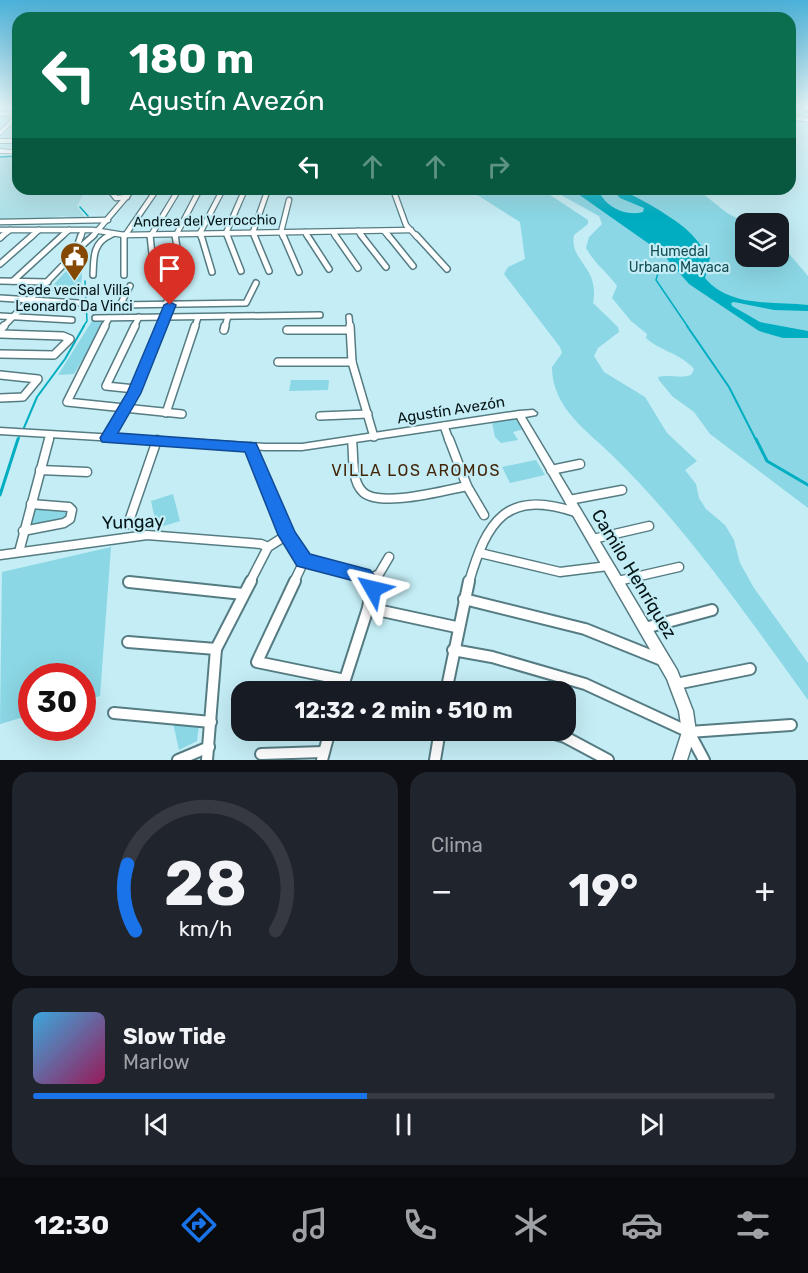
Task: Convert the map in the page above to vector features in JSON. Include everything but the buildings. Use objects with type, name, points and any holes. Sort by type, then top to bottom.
[{"type":"street","points":[[114,195],[116,198],[127,197]]},
{"type":"street","points":[[124,275],[124,235],[153,195]]},
{"type":"street","points":[[154,273],[150,234],[175,195]]},
{"type":"street","points":[[182,272],[175,234],[197,195]]},
{"type":"street","points":[[212,272],[200,233],[220,195]]},
{"type":"street","points":[[241,271],[226,233],[242,195]]},
{"type":"street","points":[[266,195],[253,232],[269,271]]},
{"type":"street","points":[[395,195],[411,230],[447,269]]},
{"type":"street","points":[[0,332],[77,250],[99,231],[127,197]]},
{"type":"street","points":[[289,200],[281,232],[299,272]]},
{"type":"street","points":[[0,222],[108,220]]},
{"type":"street","name":"Andrea del Verrocchio","points":[[0,230],[83,230],[124,235],[411,230]]},
{"type":"street","points":[[0,238],[10,230]]},
{"type":"street","points":[[0,264],[39,230]]},
{"type":"street","points":[[14,281],[69,230]]},
{"type":"street","points":[[77,250],[83,230]]},
{"type":"street","points":[[358,231],[386,267]]},
{"type":"street","points":[[384,231],[413,266]]},
{"type":"street","points":[[305,232],[329,269]]},
{"type":"street","points":[[333,232],[358,268]]},
{"type":"street","points":[[93,275],[95,245],[101,238],[113,234]]},
{"type":"street","points":[[0,281],[48,282]]},
{"type":"street","points":[[130,286],[120,305],[246,303],[256,283]]},
{"type":"street","points":[[108,438],[135,389],[177,284]]},
{"type":"street","points":[[0,298],[78,303]]},
{"type":"street","points":[[95,318],[320,315]]},
{"type":"street","points":[[0,316],[72,320]]},
{"type":"street","points":[[224,330],[228,316]]},
{"type":"street","points":[[135,389],[106,386],[139,317]]},
{"type":"street","points":[[166,413],[198,317]]},
{"type":"street","points":[[109,318],[67,402],[124,410],[182,414]]},
{"type":"street","points":[[349,318],[348,330],[352,362],[374,437]]},
{"type":"street","points":[[287,330],[348,330]]},
{"type":"street","points":[[0,332],[69,337],[59,353],[54,355],[0,354]]},
{"type":"street","points":[[278,362],[352,362]]},
{"type":"street","points":[[0,375],[38,378],[20,398],[0,398]]},
{"type":"street","name":"Agustín Avezón","points":[[0,431],[251,447],[302,447],[533,412]]},
{"type":"street","points":[[320,416],[368,414]]},
{"type":"street","name":"Camilo Henríquez","points":[[519,414],[665,661],[676,684],[686,711],[689,732],[680,760]]},
{"type":"street","points":[[444,426],[467,486],[484,515]]},
{"type":"street","points":[[19,552],[50,435]]},
{"type":"street","points":[[128,524],[157,440]]},
{"type":"street","points":[[352,441],[360,488],[369,498],[390,499],[467,486]]},
{"type":"street","points":[[251,447],[287,535],[304,561],[369,579],[379,574],[389,556]]},
{"type":"street","points":[[551,470],[580,464]]},
{"type":"street","points":[[40,470],[87,472]]},
{"type":"street","points":[[569,500],[622,490]]},
{"type":"street","points":[[448,681],[456,627],[464,599],[480,553],[498,517],[512,507],[540,503],[575,512]]},
{"type":"street","points":[[23,531],[64,523],[70,519],[72,510],[69,507],[31,504]]},
{"type":"street","points":[[593,539],[649,526]]},
{"type":"street","name":"Yungay","points":[[0,555],[147,535],[261,544],[268,547]]},
{"type":"street","points":[[207,760],[213,662],[216,649],[268,547],[287,535]]},
{"type":"street","points":[[480,553],[560,572],[608,566]]},
{"type":"street","points":[[304,561],[257,662],[345,680],[373,589],[369,579]]},
{"type":"street","points":[[618,581],[679,567]]},
{"type":"street","points":[[129,582],[243,594]]},
{"type":"street","points":[[464,599],[585,629],[665,661]]},
{"type":"street","points":[[368,608],[456,627]]},
{"type":"street","points":[[645,628],[712,610]]},
{"type":"street","points":[[128,642],[216,649]]},
{"type":"street","points":[[453,650],[492,657],[585,684],[689,732],[791,725]]},
{"type":"street","points":[[676,684],[750,669]]},
{"type":"street","points":[[114,713],[211,722]]},
{"type":"street","points":[[689,732],[704,760]]},
{"type":"street","points":[[261,754],[323,756],[327,741]]},
{"type":"street","points":[[435,760],[438,741]]},
{"type":"street","points":[[572,741],[608,760]]},
{"type":"street","points":[[178,760],[209,747]]},
{"type":"shaded area","points":[[12,157],[12,195],[83,195],[77,206],[86,219],[61,216],[37,220],[0,220],[0,158]]},
{"type":"shaded area","points":[[580,195],[601,195],[616,209],[629,213],[643,212],[644,208],[617,195],[631,195],[661,211],[686,229],[710,258],[705,278],[715,288],[739,299],[808,305],[808,311],[774,310],[734,302],[731,303],[732,306],[760,322],[808,331],[808,338],[783,338],[759,331],[689,284],[662,253]]},
{"type":"green space","name":"Humedal Urbano Mayaca","points":[[477,195],[550,195],[588,220],[588,224],[574,235],[576,252],[592,281],[593,303],[618,327],[619,332],[598,348],[594,356],[604,372],[645,397],[667,433],[697,461],[685,470],[696,484],[699,498],[706,509],[725,525],[734,540],[740,563],[754,588],[808,663],[808,700],[693,545],[642,486],[565,407],[558,395],[552,367],[562,353],[560,347],[504,274],[508,267],[525,259],[520,222]]},
{"type":"green space","name":"Humedal Urbano Mayaca","points":[[561,195],[704,195],[735,217],[735,267],[789,267],[789,254],[808,276],[808,508],[710,434],[694,412],[672,396],[659,380],[658,377],[662,376],[691,375],[694,369],[646,338],[647,334],[631,321],[612,298],[617,286],[586,248],[589,237],[602,224],[599,216]]},
{"type":"green space","points":[[83,252],[81,292],[48,291]]},
{"type":"green space","points":[[106,320],[74,374],[58,375],[92,321]]},
{"type":"green space","points":[[291,380],[329,380],[328,390],[289,391]]},
{"type":"green space","points":[[516,419],[524,429],[513,432],[518,440],[501,443],[495,437],[492,422]]},
{"type":"green space","points":[[536,460],[545,475],[510,483],[502,467]]},
{"type":"green space","points":[[173,494],[180,521],[157,528],[151,501]]},
{"type":"green space","points":[[35,507],[69,509],[67,519],[29,528]]},
{"type":"green space","points":[[111,547],[100,696],[96,697],[96,663],[18,663],[18,719],[0,724],[2,572]]},
{"type":"green space","points":[[173,723],[199,725],[197,741],[179,750]]},
{"type":"waterway","points":[[0,157],[12,156]]},
{"type":"waterway","points":[[80,207],[88,216]]},
{"type":"waterway","points":[[675,266],[671,271],[658,273],[656,280],[688,327]]},
{"type":"waterway","points":[[83,327],[87,321],[85,281]]},
{"type":"waterway","points":[[23,430],[37,397],[65,359],[84,326]]},
{"type":"waterway","points":[[687,326],[729,387],[756,440]]},
{"type":"waterway","points":[[0,495],[18,439]]},
{"type":"waterway","points":[[756,439],[767,461],[808,485]]},
{"type":"place","name":"Sede vecinal Villa Leonardo Da Vinci","points":[[74,282]]},
{"type":"district","name":"VILLA LOS AROMOS","points":[[416,470]]},
{"type":"route","points":[[170,305],[134,393],[108,438],[251,447],[287,535],[304,561],[363,576],[369,579],[373,589]]}]
